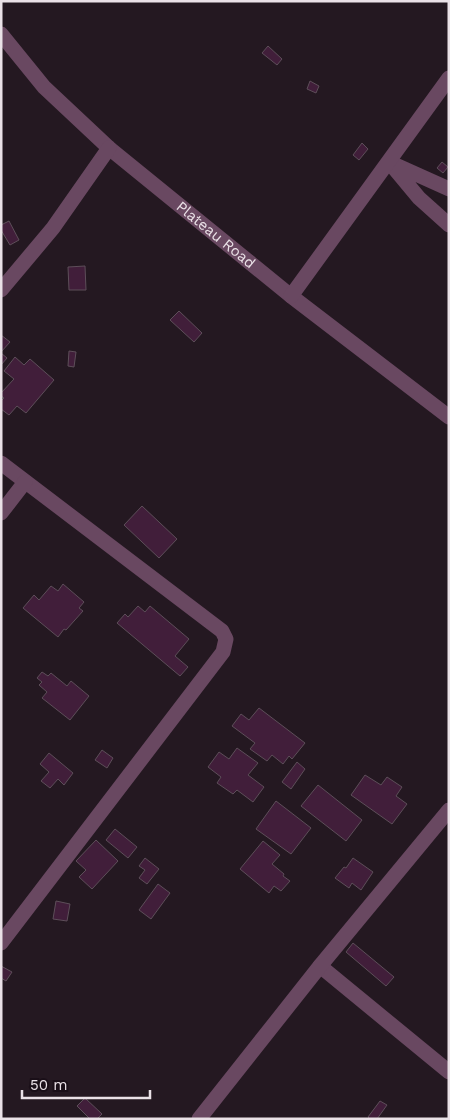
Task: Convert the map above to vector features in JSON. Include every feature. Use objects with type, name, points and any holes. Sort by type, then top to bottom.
[{"type":"street","name":"Plateau Road","points":[[1,34],[44,87],[110,148],[291,296],[449,417]]},
{"type":"street","points":[[291,296],[449,78]]},
{"type":"street","points":[[1,290],[53,228],[110,148]]},
{"type":"street","points":[[389,162],[449,189]]},
{"type":"street","points":[[389,162],[419,198],[449,225]]},
{"type":"street","points":[[1,464],[218,627],[226,640],[223,652],[1,943]]},
{"type":"street","points":[[1,513],[25,482]]},
{"type":"street","points":[[199,1119],[320,966],[449,810]]},
{"type":"street","points":[[320,966],[449,1072]]},
{"type":"building","points":[[268,46],[282,59],[277,65],[262,53]]},
{"type":"building","points":[[310,81],[319,86],[316,93],[307,89]]},
{"type":"building","points":[[362,143],[368,149],[359,160],[353,155]]},
{"type":"building","points":[[442,162],[448,167],[443,173],[437,168]]},
{"type":"building","points":[[9,221],[19,240],[10,245],[1,230],[1,225]]},
{"type":"building","points":[[85,266],[86,290],[69,290],[68,267]]},
{"type":"building","points":[[179,311],[202,333],[194,342],[170,320]]},
{"type":"building","points":[[1,335],[10,342],[1,352]]},
{"type":"building","points":[[69,351],[76,352],[74,367],[68,366]]},
{"type":"building","points":[[1,353],[7,358],[1,365]]},
{"type":"building","points":[[15,357],[24,365],[30,359],[54,380],[26,413],[17,406],[9,415],[1,409],[1,401],[4,398],[1,396],[1,393],[14,379],[4,371]]},
{"type":"building","points":[[142,506],[177,539],[159,558],[124,525]]},
{"type":"building","points":[[63,584],[84,602],[79,608],[83,611],[58,637],[23,608],[34,595],[39,600],[51,586],[58,591]]},
{"type":"building","points":[[138,606],[145,612],[150,606],[189,639],[175,656],[188,667],[180,676],[117,623],[125,614],[128,617]]},
{"type":"building","points":[[42,672],[48,676],[51,673],[67,686],[71,681],[89,696],[70,720],[42,698],[47,692],[39,685],[42,682],[37,678]]},
{"type":"building","points":[[259,708],[305,743],[292,759],[289,756],[283,764],[272,755],[267,761],[250,749],[255,743],[232,726],[241,714],[249,720]]},
{"type":"building","points":[[237,748],[258,763],[248,775],[264,787],[253,802],[237,790],[233,794],[217,783],[221,777],[208,767],[219,752],[229,759]]},
{"type":"building","points":[[102,750],[113,758],[107,768],[95,760]]},
{"type":"building","points":[[49,753],[73,773],[64,785],[58,779],[50,788],[41,781],[49,772],[40,764]]},
{"type":"building","points":[[297,762],[305,769],[291,789],[282,782]]},
{"type":"building","points":[[365,775],[381,785],[387,777],[402,787],[396,796],[407,804],[392,824],[351,795]]},
{"type":"building","points":[[318,785],[362,820],[346,841],[301,806]]},
{"type":"building","points":[[276,801],[311,828],[291,854],[256,829]]},
{"type":"building","points":[[115,829],[137,847],[128,858],[106,840]]},
{"type":"building","points":[[96,840],[118,861],[92,889],[79,877],[86,870],[76,861]]},
{"type":"building","points":[[263,841],[280,855],[272,864],[290,881],[281,891],[274,886],[269,893],[240,869]]},
{"type":"building","points":[[145,858],[159,869],[147,884],[139,878],[145,870],[139,866]]},
{"type":"building","points":[[353,858],[373,872],[361,890],[352,883],[349,888],[335,878]]},
{"type":"building","points":[[158,884],[170,893],[151,919],[139,910]]},
{"type":"building","points":[[56,901],[70,904],[67,921],[53,919]]},
{"type":"building","points":[[353,943],[394,977],[386,986],[346,952]]},
{"type":"building","points":[[1,966],[12,972],[6,981],[1,978]]},
{"type":"building","points":[[85,1098],[102,1114],[97,1119],[90,1119],[77,1106]]},
{"type":"building","points":[[380,1101],[387,1105],[377,1119],[370,1119],[368,1117]]}]
